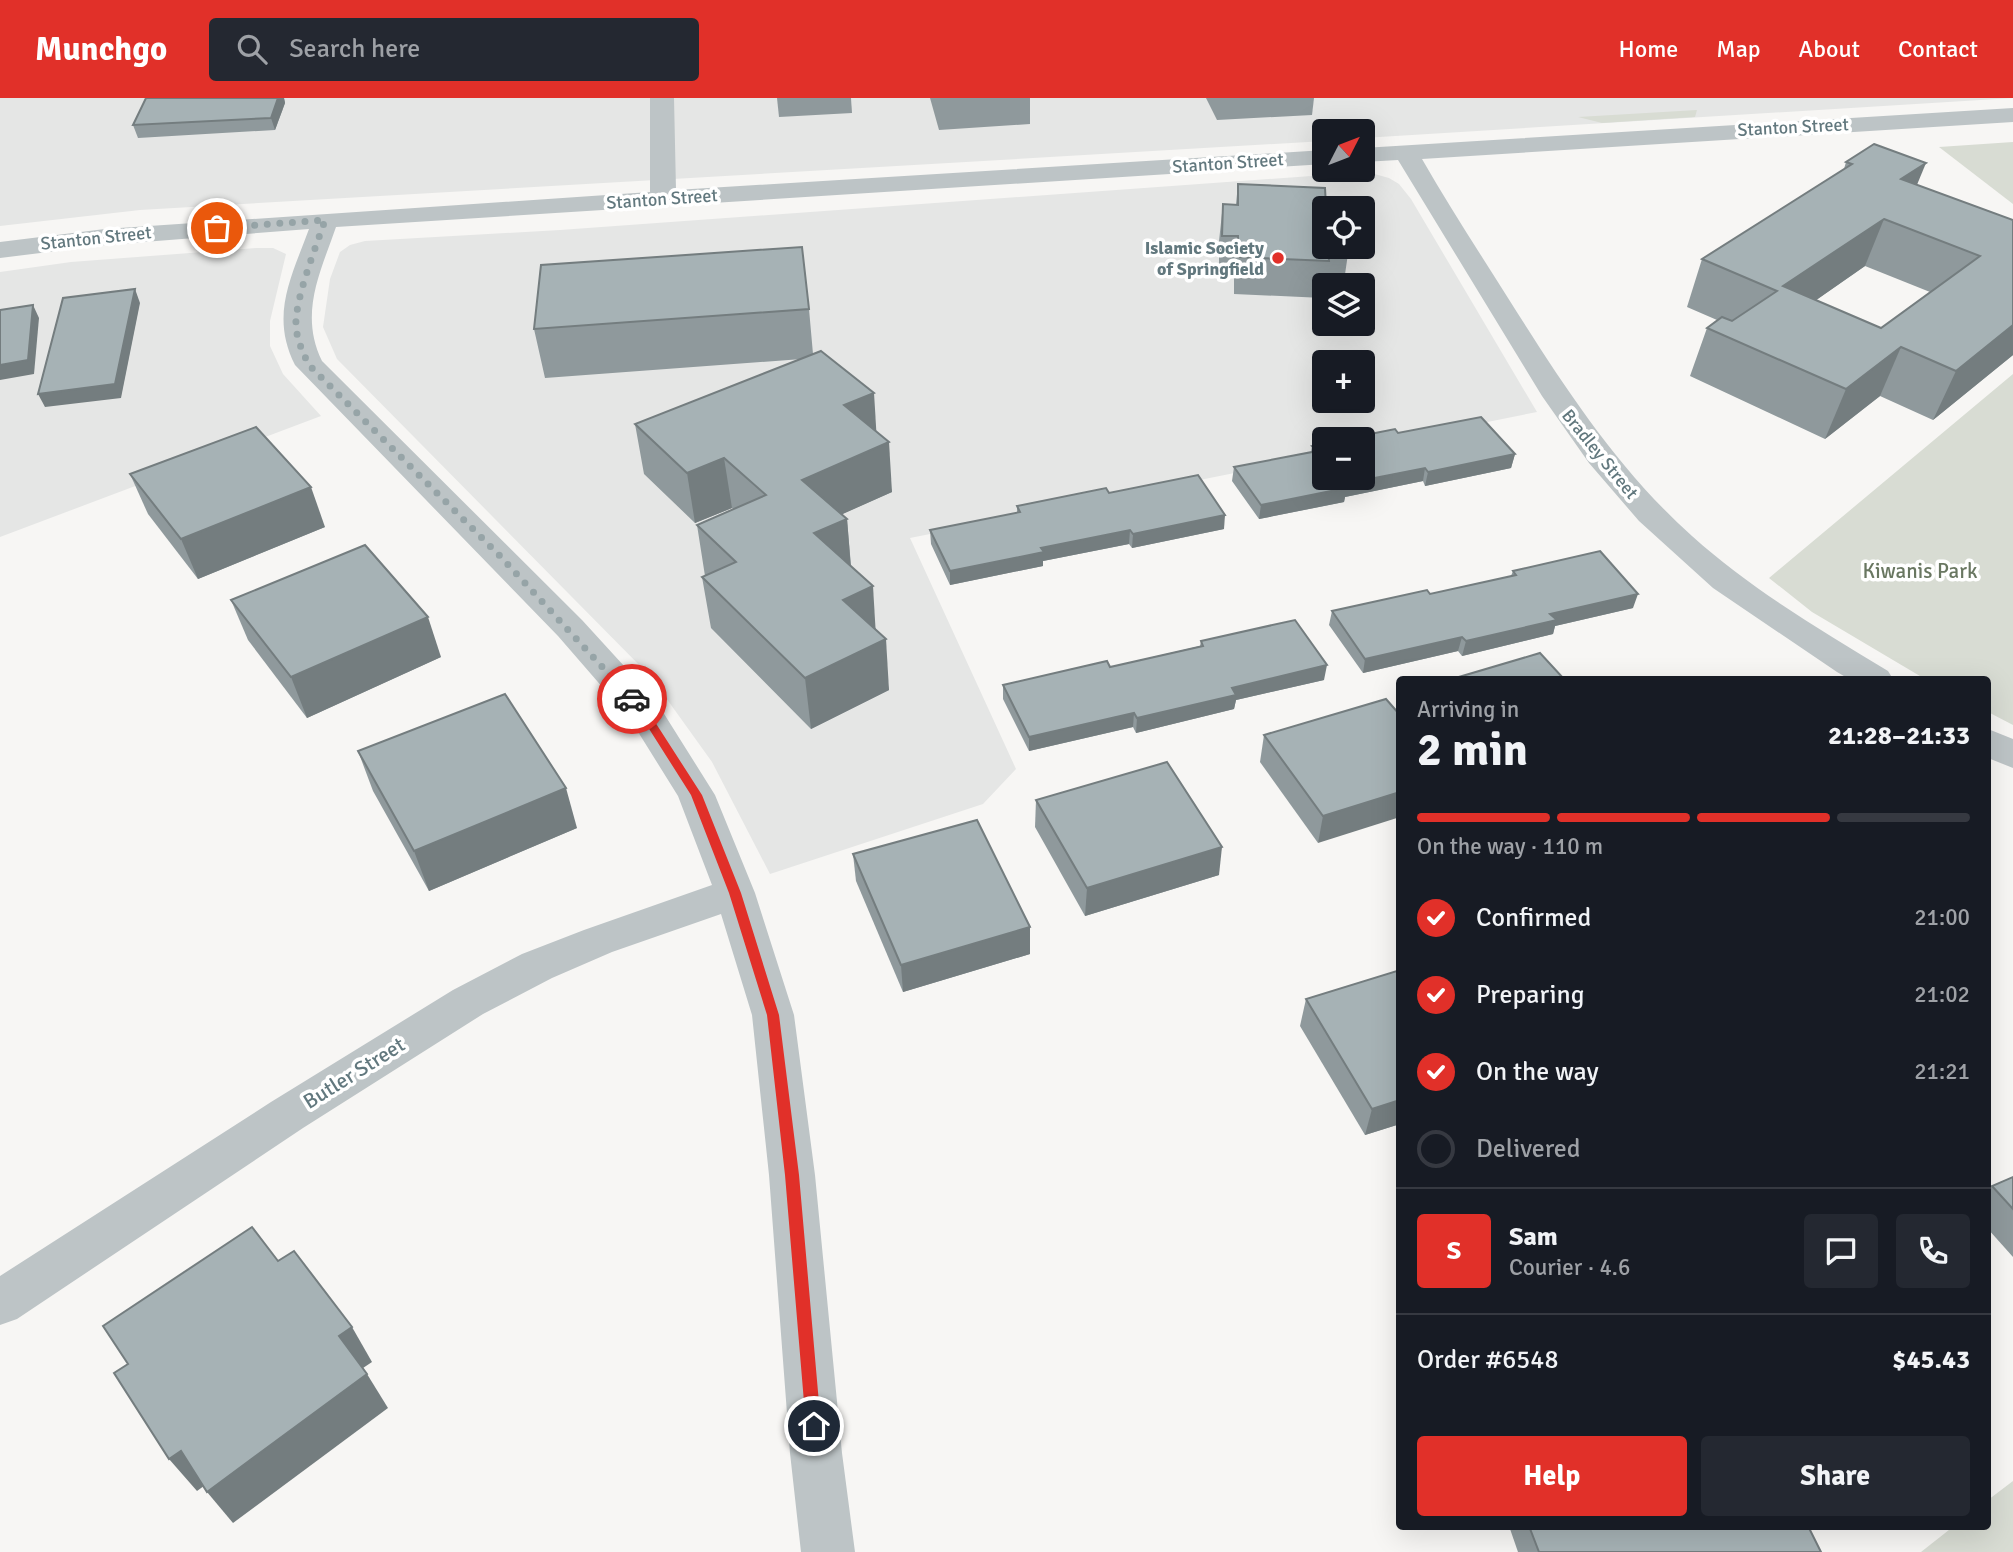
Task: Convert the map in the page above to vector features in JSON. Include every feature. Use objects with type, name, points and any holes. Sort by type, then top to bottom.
[{"type":"street","points":[[662,98],[663,199]]},
{"type":"street","name":"Stanton Street","points":[[1376,154],[2013,115]]},
{"type":"street","name":"Bradley Street","points":[[1406,152],[1562,407],[1605,464],[1682,545],[1784,624],[1870,676]]},
{"type":"street","name":"Stanton Street","points":[[0,250],[105,237],[325,220],[1312,159]]},
{"type":"street","points":[[325,220],[311,262],[296,325],[300,346],[309,365],[499,555],[643,710],[696,795],[735,893],[773,1015],[792,1175],[816,1453],[828,1552]]},
{"type":"street","points":[[1991,743],[2013,755]]},
{"type":"street","name":"Butler Street","points":[[0,1303],[298,1108],[468,1002],[537,967],[598,941],[735,893]]},
{"type":"shaded area","points":[[0,98],[2013,98],[1376,137],[1376,119],[1312,119],[1312,142],[140,210],[0,226]]},
{"type":"shaded area","points":[[1376,174],[1399,184],[1411,199],[1537,412],[1375,445],[1375,427],[1312,427],[1312,458],[910,538],[1016,769],[983,804],[770,874],[712,762],[651,677],[337,359],[323,327],[330,279],[340,252],[350,245],[365,241],[560,230],[1312,176],[1312,182],[1376,182]]},
{"type":"shaded area","points":[[273,248],[286,254],[270,321],[270,346],[283,374],[321,416],[0,537],[0,272],[71,262]]},
{"type":"green space","points":[[1697,110],[1695,117],[1602,123],[1578,117]]},
{"type":"green space","points":[[2013,142],[2013,204],[1939,147]]},
{"type":"green space","name":"Kiwanis Park","points":[[2013,374],[2013,725],[1991,714],[1991,676],[1920,676],[1812,612],[1769,578]]},
{"type":"green space","points":[[2013,1481],[2013,1552],[1921,1552],[1949,1530],[1991,1530],[1991,1498]]},
{"type":"building","points":[[146,98],[278,98],[271,118],[133,125]]},
{"type":"building","points":[[1874,144],[1926,163],[1901,179],[2013,220],[2013,325],[1956,371],[1901,347],[1846,389],[1707,328],[1722,317],[1732,321],[1777,291],[1702,259],[1852,164],[1846,162]],"holes":[[[1884,219],[1980,256],[1881,328],[1783,286]]]},
{"type":"building","points":[[1238,184],[1325,188],[1325,196],[1312,196],[1312,259],[1329,261],[1238,257],[1238,236],[1222,236],[1223,204],[1238,205]]},
{"type":"building","points":[[802,247],[809,309],[534,329],[541,265]]},
{"type":"building","points":[[135,289],[115,384],[38,394],[63,298]]},
{"type":"building","points":[[33,305],[28,360],[0,365],[0,310]]},
{"type":"building","points":[[821,351],[874,393],[844,405],[889,442],[802,480],[847,519],[814,533],[873,586],[843,600],[886,639],[805,678],[702,577],[736,562],[697,525],[766,495],[724,458],[687,473],[635,424]]},
{"type":"building","points":[[1481,417],[1515,454],[1428,472],[1425,468],[1375,478],[1375,433],[1395,429],[1398,433]]},
{"type":"building","points":[[256,427],[311,487],[181,539],[130,474]]},
{"type":"building","points":[[1312,452],[1312,490],[1336,490],[1261,505],[1234,467]]},
{"type":"building","points":[[1198,475],[1225,515],[1133,534],[1130,530],[1041,548],[1044,552],[950,571],[930,530],[1020,512],[1017,506],[1106,488],[1109,493]]},
{"type":"building","points":[[365,545],[428,617],[291,677],[231,600]]},
{"type":"building","points":[[1600,551],[1638,594],[1550,614],[1557,620],[1466,641],[1462,637],[1365,659],[1332,611],[1427,590],[1430,594],[1516,575],[1513,571]]},
{"type":"building","points":[[1295,620],[1327,665],[1232,688],[1236,695],[1137,718],[1134,713],[1029,737],[1003,685],[1107,661],[1110,667],[1203,646],[1201,641]]},
{"type":"building","points":[[1540,653],[1561,676],[1462,676]]},
{"type":"building","points":[[505,694],[566,788],[414,851],[358,751]]},
{"type":"building","points":[[1386,699],[1396,710],[1396,793],[1323,816],[1264,735]]},
{"type":"building","points":[[1167,762],[1222,847],[1087,888],[1036,800]]},
{"type":"building","points":[[977,820],[1030,927],[901,965],[853,854]]},
{"type":"building","points":[[1396,971],[1396,1101],[1372,1109],[1306,999]]},
{"type":"building","points":[[2013,1177],[2013,1209],[1992,1186]]},
{"type":"building","points":[[252,1227],[278,1261],[294,1251],[352,1327],[339,1336],[367,1374],[207,1492],[181,1451],[169,1459],[114,1373],[128,1364],[103,1326]]},
{"type":"building","points":[[1531,1530],[1810,1530],[1821,1552],[1539,1552]]},
{"type":"way so far","points":[[217,228],[325,220],[300,301],[296,325],[300,346],[309,365],[570,628],[632,699]]},
{"type":"place","name":"Islamic Society of Springfield","points":[[1278,258]]},
{"type":"route","points":[[632,699],[643,710],[696,795],[735,893],[773,1015],[792,1175],[814,1426]]}]
